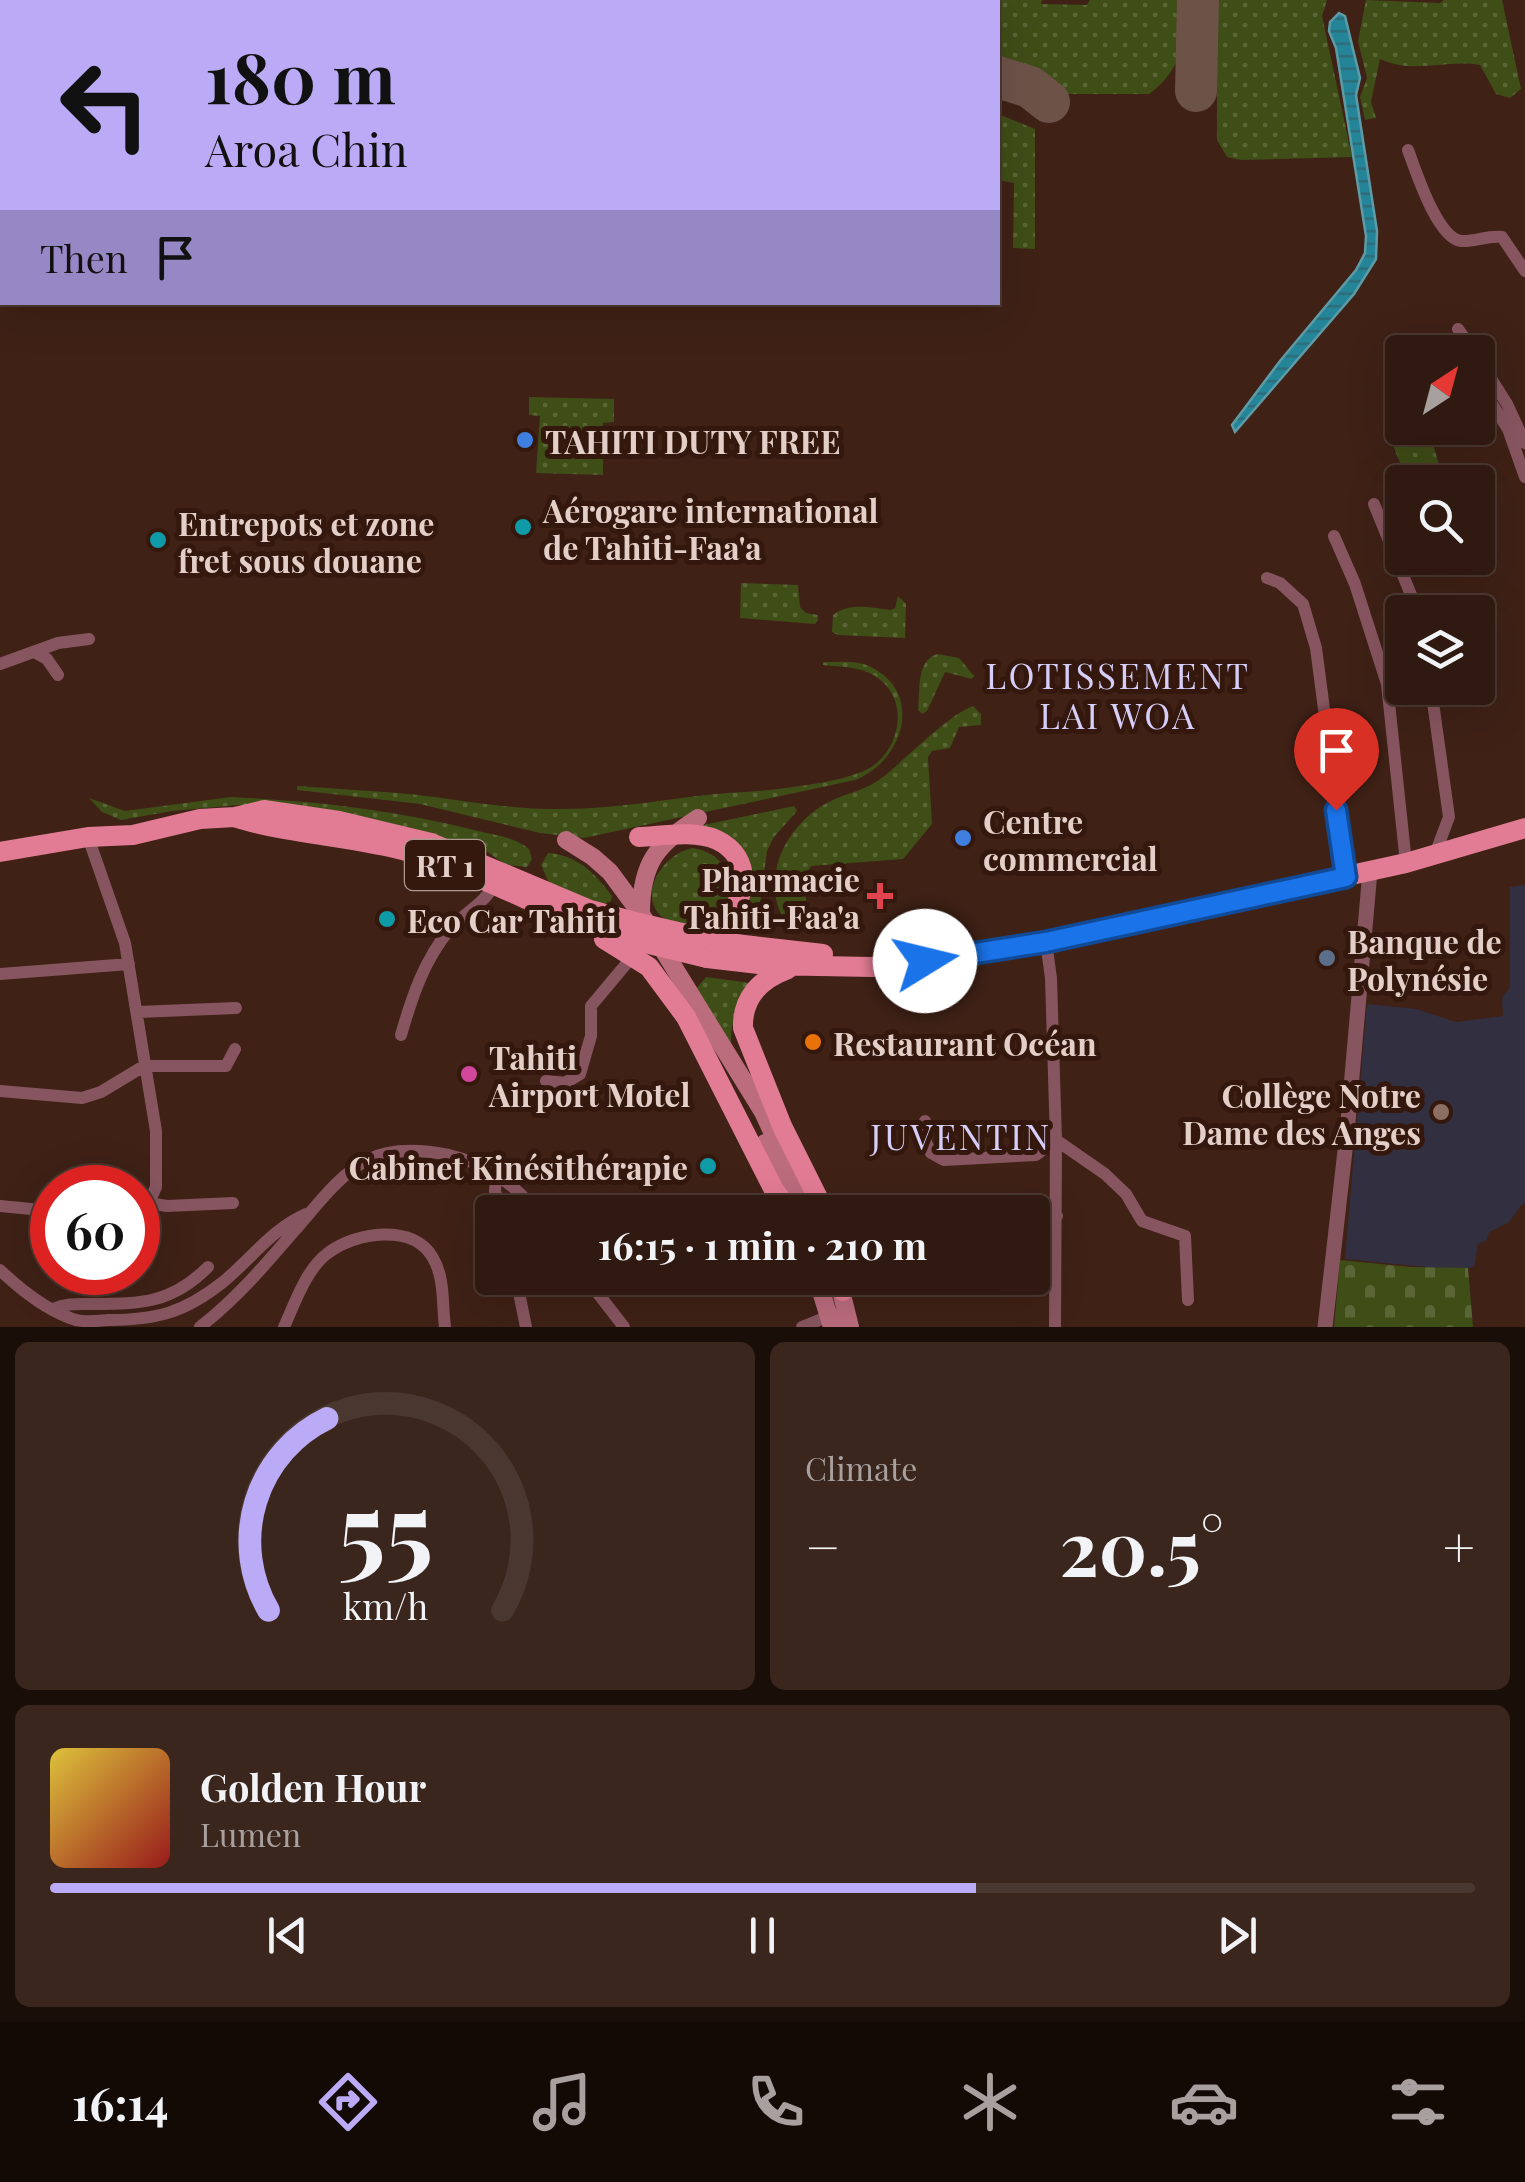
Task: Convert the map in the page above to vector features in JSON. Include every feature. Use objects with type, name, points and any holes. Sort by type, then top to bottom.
[{"type":"main road","name":"RT 1","points":[[0,852],[88,837],[134,835],[200,819],[264,810],[393,832],[431,843],[576,904],[691,935],[780,950],[871,954],[899,962]]},
{"type":"main road","name":"RT 1","points":[[235,817],[262,826],[409,852],[494,884],[638,950],[800,965],[872,967],[1046,942],[1406,864],[1525,828]]},
{"type":"main road","points":[[638,918],[647,867],[655,852],[698,818]]},
{"type":"main road","points":[[639,837],[702,836],[719,841],[733,853],[743,871],[743,890],[734,909],[713,927],[691,935]]},
{"type":"main road","points":[[566,840],[610,872],[763,1112],[801,1195]]},
{"type":"main road","points":[[638,950],[686,1018],[778,1195]]},
{"type":"main road","points":[[800,965],[759,984],[743,1012],[743,1028],[782,1126],[816,1195]]},
{"type":"main road","points":[[734,1069],[786,1195]]},
{"type":"main road","points":[[822,1295],[830,1321]]},
{"type":"street","points":[[1408,150],[1426,198],[1449,235],[1463,241],[1502,238],[1525,271]]},
{"type":"street","points":[[1458,329],[1462,335]]},
{"type":"street","points":[[1495,385],[1525,443]]},
{"type":"street","points":[[1495,409],[1508,429],[1525,477]]},
{"type":"street","points":[[1374,504],[1411,595]]},
{"type":"street","points":[[1334,536],[1355,584],[1387,684],[1406,864]]},
{"type":"street","points":[[1266,578],[1280,582],[1303,604],[1316,648],[1346,877]]},
{"type":"street","points":[[0,664],[58,642],[89,639]]},
{"type":"street","points":[[34,652],[47,659],[58,675]]},
{"type":"street","points":[[1433,705],[1449,818],[1434,856]]},
{"type":"street","points":[[88,837],[129,964],[156,1132],[156,1165]]},
{"type":"street","points":[[1325,1327],[1370,871]]},
{"type":"street","points":[[401,1035],[416,986],[439,943],[470,909],[488,897],[494,884]]},
{"type":"street","points":[[1046,942],[1051,978],[1056,1140],[1055,1327]]},
{"type":"street","points":[[546,1081],[565,1083],[580,1074],[591,1036],[591,1006],[638,950]]},
{"type":"street","points":[[0,974],[129,964]]},
{"type":"street","points":[[138,1012],[236,1008]]},
{"type":"street","points":[[0,1091],[82,1098],[101,1092],[144,1066],[226,1066],[235,1048]]},
{"type":"street","points":[[926,1121],[925,1140],[930,1153],[944,1160],[1036,1155],[1056,1140]]},
{"type":"street","points":[[1056,1140],[1105,1174],[1126,1194],[1142,1221],[1184,1236],[1188,1300]]},
{"type":"street","points":[[200,1327],[239,1294],[351,1171],[369,1159],[388,1153],[439,1153],[475,1163],[496,1174],[518,1195]]},
{"type":"street","points":[[496,1174],[496,1195]]},
{"type":"street","points":[[160,1207],[233,1203]]},
{"type":"street","points":[[0,1206],[30,1209]]},
{"type":"street","points":[[0,1270],[30,1296],[72,1320],[166,1316],[187,1307],[222,1282],[283,1224],[311,1212]]},
{"type":"street","points":[[1050,1218],[1056,1216]]},
{"type":"street","points":[[284,1327],[326,1254],[359,1239],[397,1234],[418,1242],[433,1258],[441,1280],[445,1327]]},
{"type":"street","points":[[53,1309],[68,1302],[119,1302],[175,1295],[208,1267]]},
{"type":"street","points":[[1046,1327],[1058,1287]]},
{"type":"street","points":[[519,1295],[528,1327]]},
{"type":"street","points":[[599,1295],[624,1327]]},
{"type":"street","points":[[802,1327],[830,1321],[843,1297]]},
{"type":"shaded area","name":"Collège Notre Dame des Anges","points":[[1525,885],[1525,1206],[1523,1203],[1508,1223],[1489,1232],[1487,1240],[1478,1244],[1474,1267],[1457,1270],[1345,1259],[1367,1004],[1416,1009],[1456,1022],[1503,1016],[1502,998],[1510,987],[1510,887]]},
{"type":"green space","points":[[1000,0],[1087,5],[1090,0],[1182,0],[1176,63],[1149,94],[1062,94],[1029,73],[1000,62]]},
{"type":"green space","points":[[1217,0],[1327,0],[1322,16],[1352,157],[1227,157],[1217,140]]},
{"type":"green space","points":[[1366,0],[1502,0],[1521,89],[1510,98],[1496,94],[1480,65],[1405,66],[1380,59],[1371,102],[1376,118],[1365,120],[1360,97],[1367,78],[1358,41]]},
{"type":"green space","points":[[1000,115],[1035,129],[1035,249],[1013,248],[1014,183],[1000,180]]},
{"type":"green space","points":[[529,397],[614,399],[614,422],[603,423],[603,475],[536,473],[540,416],[529,415]]},
{"type":"green space","points":[[1394,445],[1433,445],[1439,465],[1402,465]]},
{"type":"green space","points":[[741,583],[798,585],[800,607],[806,613],[818,615],[818,620],[815,624],[740,618]]},
{"type":"green space","points":[[898,596],[906,604],[905,638],[832,632],[833,615],[840,611],[861,607],[891,610]]},
{"type":"green space","points":[[938,654],[959,658],[974,676],[972,679],[945,672],[922,714],[918,710],[923,669]]},
{"type":"green space","points":[[823,662],[869,666],[897,692],[902,708],[896,742],[886,758],[855,780],[584,838],[540,833],[420,804],[297,790],[297,786],[374,791],[509,807],[564,809],[769,790],[840,779],[864,771],[883,757],[895,734],[897,708],[886,685],[875,676]]},
{"type":"green space","points":[[973,706],[981,714],[981,725],[959,727],[950,748],[932,751],[928,757],[932,824],[903,859],[811,866],[806,875],[806,928],[800,934],[794,930],[779,909],[775,876],[783,848],[800,824],[822,806],[877,781],[939,728]]},
{"type":"green space","points":[[231,797],[417,817],[505,837],[529,849],[532,859],[527,867],[506,865],[486,851],[239,805],[121,820],[102,812],[89,798],[125,811]]},
{"type":"green space","points":[[794,806],[797,811],[767,851],[760,904],[752,923],[729,946],[715,939],[748,880],[699,826]]},
{"type":"green space","points":[[693,848],[712,855],[727,869],[732,887],[723,910],[698,925],[663,918],[652,895],[653,884],[665,864]]},
{"type":"green space","points":[[548,853],[568,857],[592,873],[612,896],[611,901],[603,904],[550,885],[541,865]]},
{"type":"green space","points":[[706,977],[751,983],[733,1023],[732,1050],[695,990]]},
{"type":"green space","points":[[1340,1260],[1468,1268],[1473,1327],[1334,1327]]},
{"type":"water","points":[[1339,13],[1345,16],[1360,78],[1356,95],[1377,231],[1376,259],[1354,294],[1235,432],[1232,425],[1356,270],[1365,253],[1366,236],[1336,48],[1329,31],[1330,22]]},
{"type":"waterway","points":[[69,0],[118,0]]},
{"type":"taxiway","points":[[1196,91],[1198,0]]},
{"type":"taxiway","points":[[1000,78],[1030,87],[1049,102]]},
{"type":"place","name":"TAHITI DUTY FREE","points":[[525,440]]},
{"type":"place","name":"Aérogare international de Tahiti-Faa'a","points":[[523,527]]},
{"type":"place","name":"Entrepots et zone fret sous douane","points":[[158,540]]},
{"type":"place","name":"Centre commercial","points":[[963,838]]},
{"type":"place","name":"Pharmacie Tahiti-Faa'a","points":[[880,896]]},
{"type":"place","name":"Eco Car Tahiti","points":[[387,919]]},
{"type":"place","name":"Banque de Polynésie","points":[[1327,958]]},
{"type":"place","name":"Restaurant Océan","points":[[813,1042]]},
{"type":"place","name":"Tahiti Airport Motel","points":[[469,1074]]},
{"type":"place","name":"Collège Notre Dame des Anges","points":[[1441,1112]]},
{"type":"place","name":"Cabinet Kinésithérapie","points":[[708,1166]]},
{"type":"district","name":"LOTISSEMENT LAI WOA","points":[[1118,694]]},
{"type":"district","name":"JUVENTIN","points":[[961,1135]]},
{"type":"route","points":[[925,961],[1046,942],[1346,877],[1336,810]]}]
